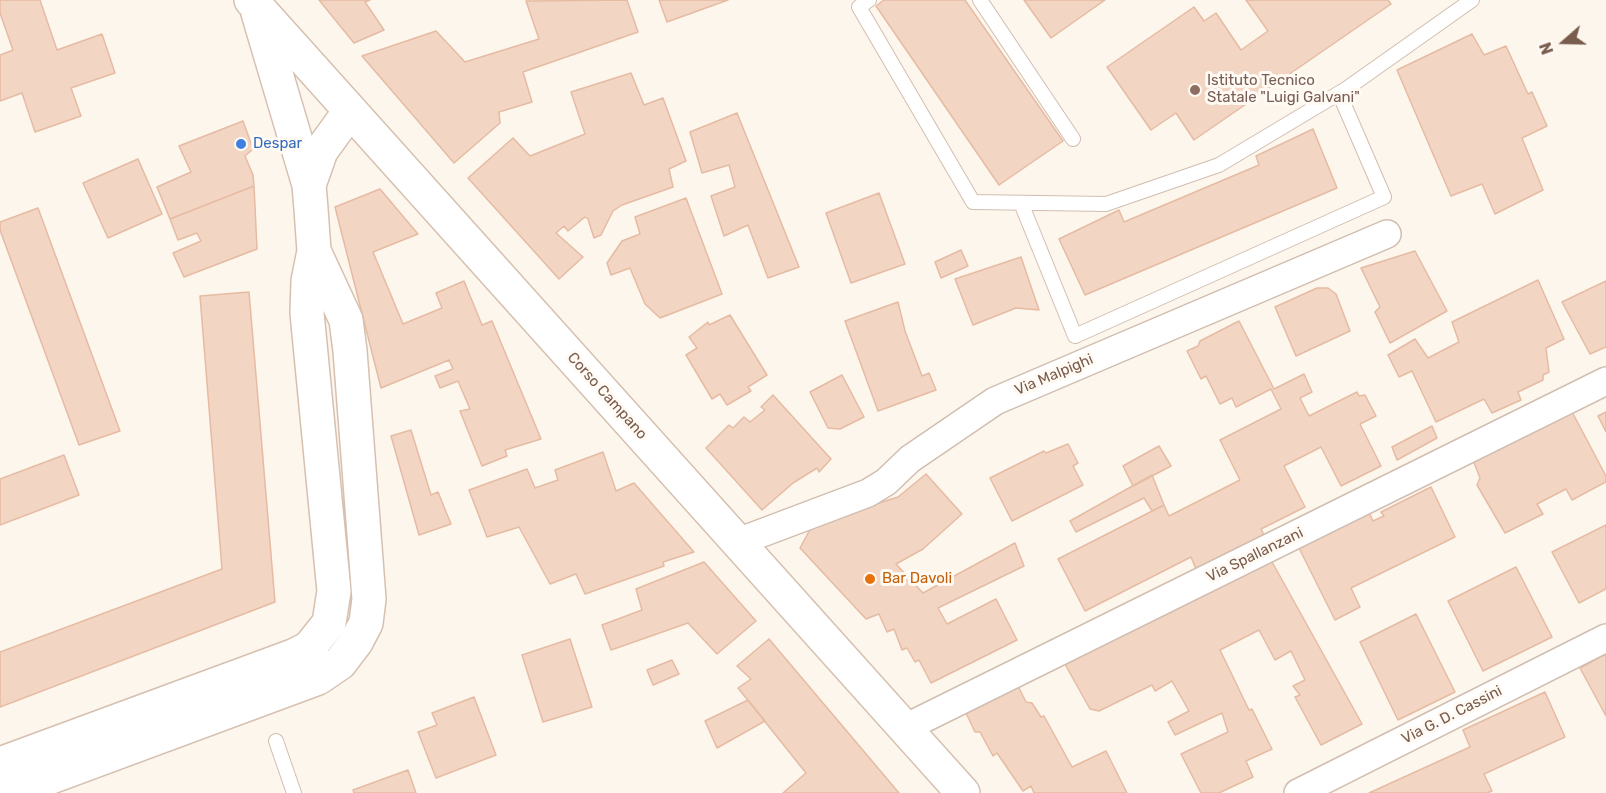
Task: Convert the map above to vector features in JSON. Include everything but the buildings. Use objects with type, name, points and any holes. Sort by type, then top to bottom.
[{"type":"main road","name":"Corso Campano","points":[[253,2],[963,793]]},
{"type":"main road","points":[[0,764],[293,656],[309,648],[329,623],[334,591],[308,313],[308,281],[314,251],[309,185],[253,2]]},
{"type":"main road","points":[[309,185],[321,151],[350,111]]},
{"type":"main road","points":[[8,793],[318,678],[340,663],[356,642],[366,623],[369,599],[350,351],[346,320],[314,251]]},
{"type":"street","name":"Via Malpighi","points":[[738,542],[868,493],[886,482],[920,452],[994,401],[1387,234]]},
{"type":"street","name":"Via Spallanzani","points":[[905,728],[1606,381]]},
{"type":"street","name":"Via G. D. Cassini","points":[[1298,793],[1606,638]]},
{"type":"lane","points":[[869,0],[859,8],[974,202],[1106,204],[1219,165],[1340,93],[1472,0]]},
{"type":"lane","points":[[980,0],[1073,139]]},
{"type":"lane","points":[[1022,203],[1075,336],[1384,197],[1340,93]]},
{"type":"lane","points":[[276,741],[294,793]]},
{"type":"place","name":"Istituto Tecnico Statale \"Luigi Galvani\"","points":[[1195,90]]},
{"type":"place","name":"Despar","points":[[241,144]]},
{"type":"place","name":"Bar Davoli","points":[[870,579]]}]
